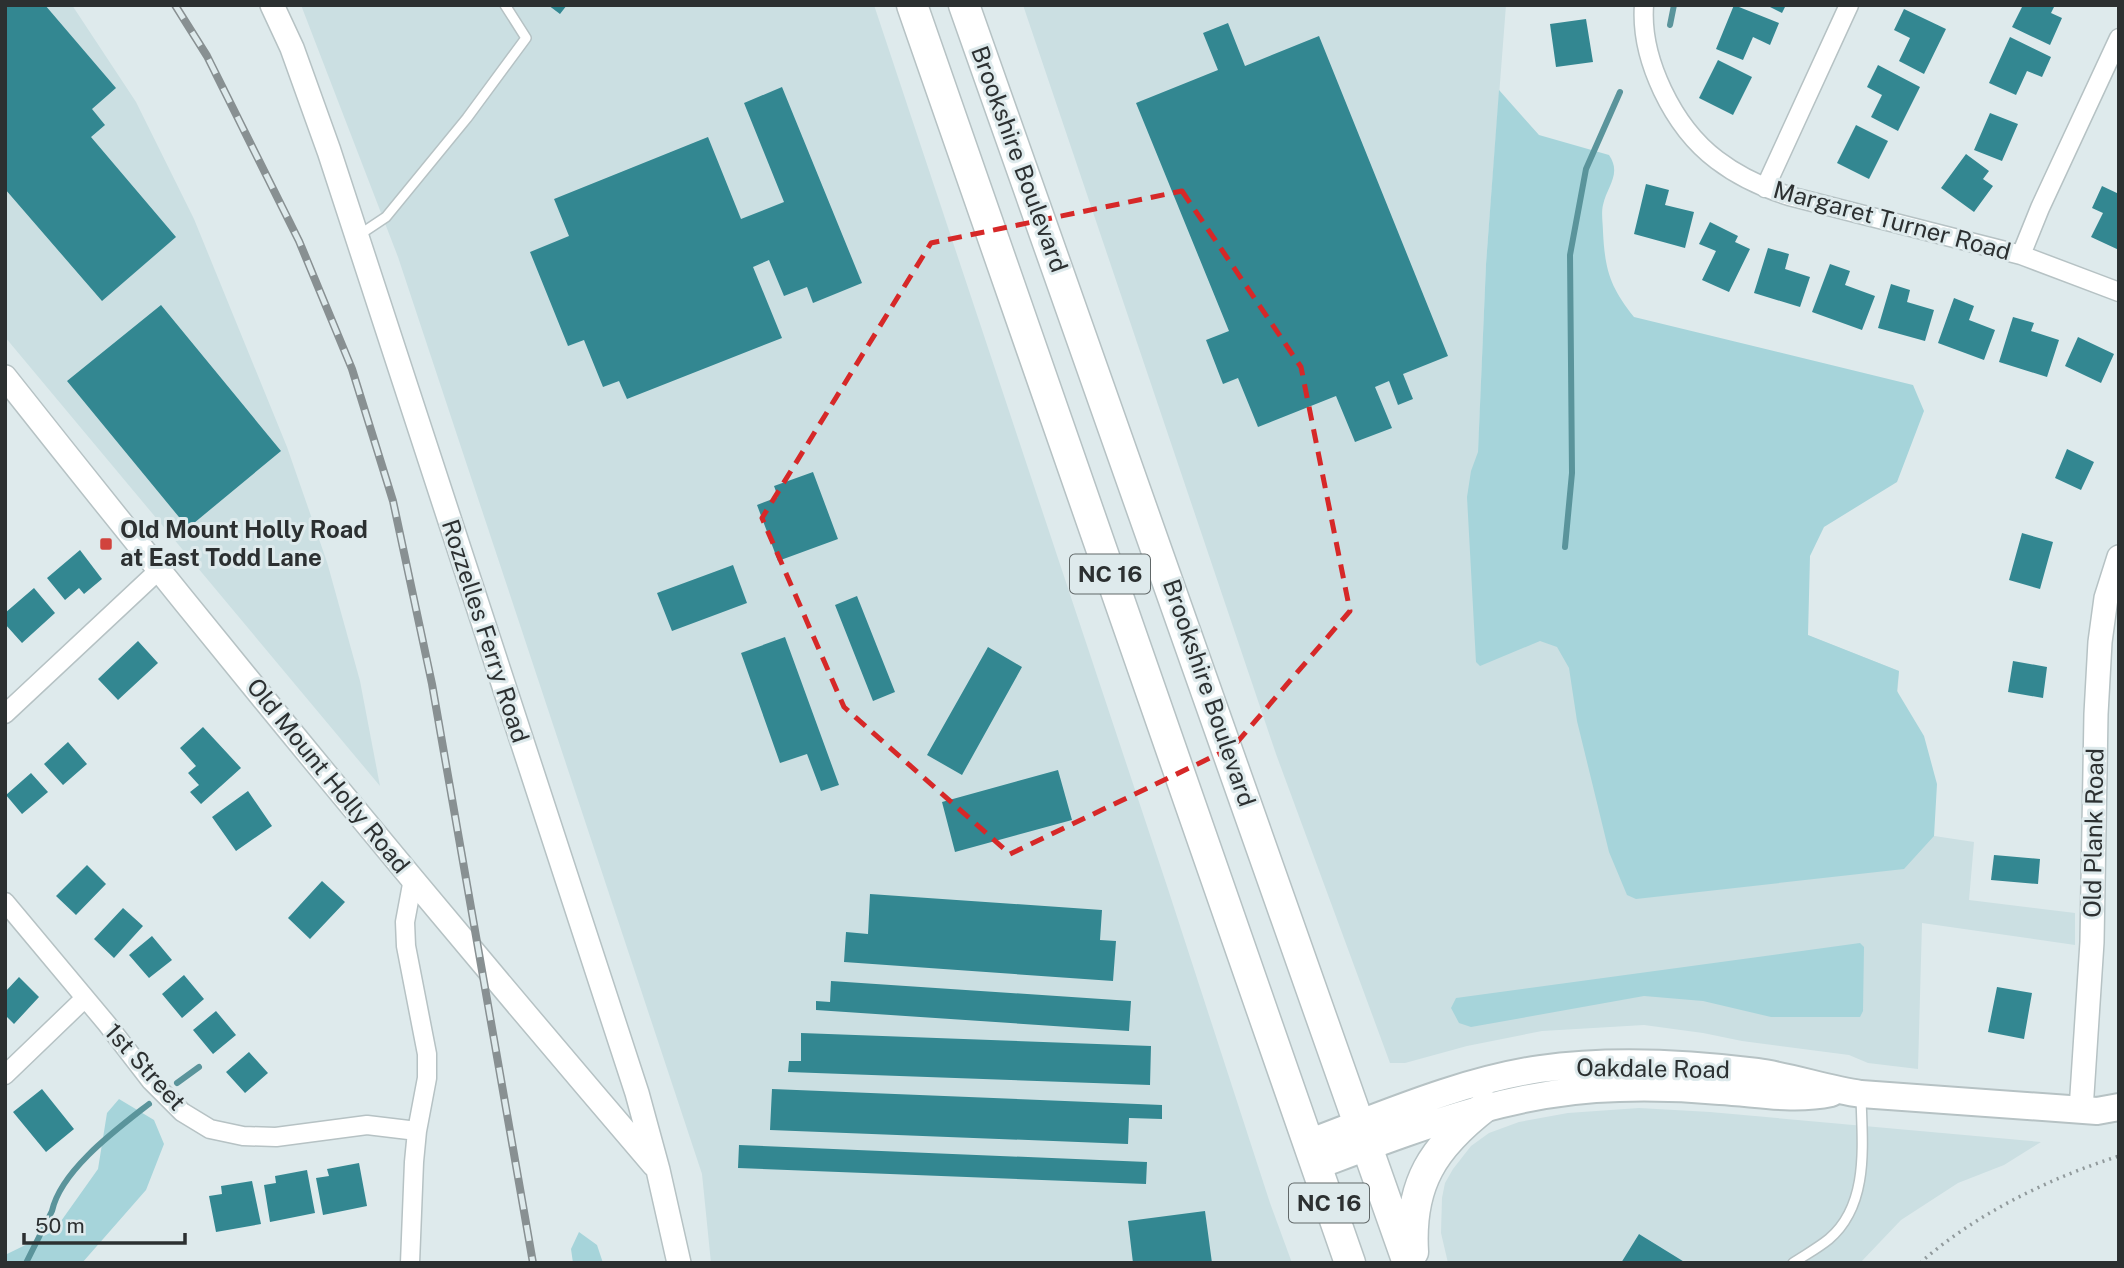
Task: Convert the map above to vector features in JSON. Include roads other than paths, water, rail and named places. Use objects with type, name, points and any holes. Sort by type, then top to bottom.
[{"type":"highway","name":"Brookshire Boulevard","points":[[912,5],[1350,1263]]},
{"type":"highway","name":"Brookshire Boulevard","points":[[964,5],[1411,1263]]},
{"type":"highway","points":[[1411,1263],[1412,1218],[1421,1184],[1451,1137],[1486,1107]]},
{"type":"main road","name":"Oakdale Road","points":[[1312,1154],[1364,1135],[1468,1086],[1538,1069],[1567,1066],[1641,1063],[1729,1070],[1794,1078],[1850,1092],[2104,1112]]},
{"type":"main road","name":"Oakdale Road","points":[[1364,1135],[1546,1094],[1618,1088],[1719,1090],[1792,1098],[1850,1092]]},
{"type":"street","name":"Rozzelles Ferry Road","points":[[272,5],[292,47],[329,151],[637,1093],[679,1263]]},
{"type":"street","name":"Margaret Turner Road","points":[[1644,5],[1643,26],[1652,68],[1684,127],[1717,160],[1765,188],[1789,197],[2021,255],[2119,292]]},
{"type":"street","points":[[1765,188],[1849,5]]},
{"type":"street","points":[[2021,255],[2119,38]]},
{"type":"street","name":"Old Mount Holly Road","points":[[5,377],[159,570],[413,879],[658,1170]]},
{"type":"street","name":"Old Plank Road","points":[[2104,1112],[2092,942],[2095,714],[2106,598],[2119,557]]},
{"type":"street","points":[[5,714],[159,570]]},
{"type":"street","points":[[410,1263],[417,1131],[427,1078],[427,1054],[406,946],[405,922],[413,879]]},
{"type":"street","name":"1st Street","points":[[5,902],[167,1098],[182,1112],[210,1129],[243,1136],[276,1137],[350,1125],[385,1126],[417,1131]]},
{"type":"street","points":[[5,1075],[85,998]]},
{"type":"lane","points":[[356,237],[386,217],[467,118],[526,38],[505,5]]},
{"type":"lane","points":[[1793,1263],[1829,1239],[1841,1226],[1858,1189],[1862,1165],[1850,1092]]},
{"type":"waterway","points":[[1670,25],[1674,5]]},
{"type":"waterway","points":[[1565,547],[1572,473],[1570,255],[1586,169],[1620,92]]},
{"type":"waterway","points":[[177,1083],[199,1067]]},
{"type":"waterway","points":[[26,1263],[66,1181],[92,1152],[149,1104]]},
{"type":"railway","points":[[175,5],[207,56],[299,241],[352,369],[393,501],[432,684],[533,1263]]},
{"type":"place","name":"Old Mount Holly Road at East Todd Lane","points":[[106,544]]}]
